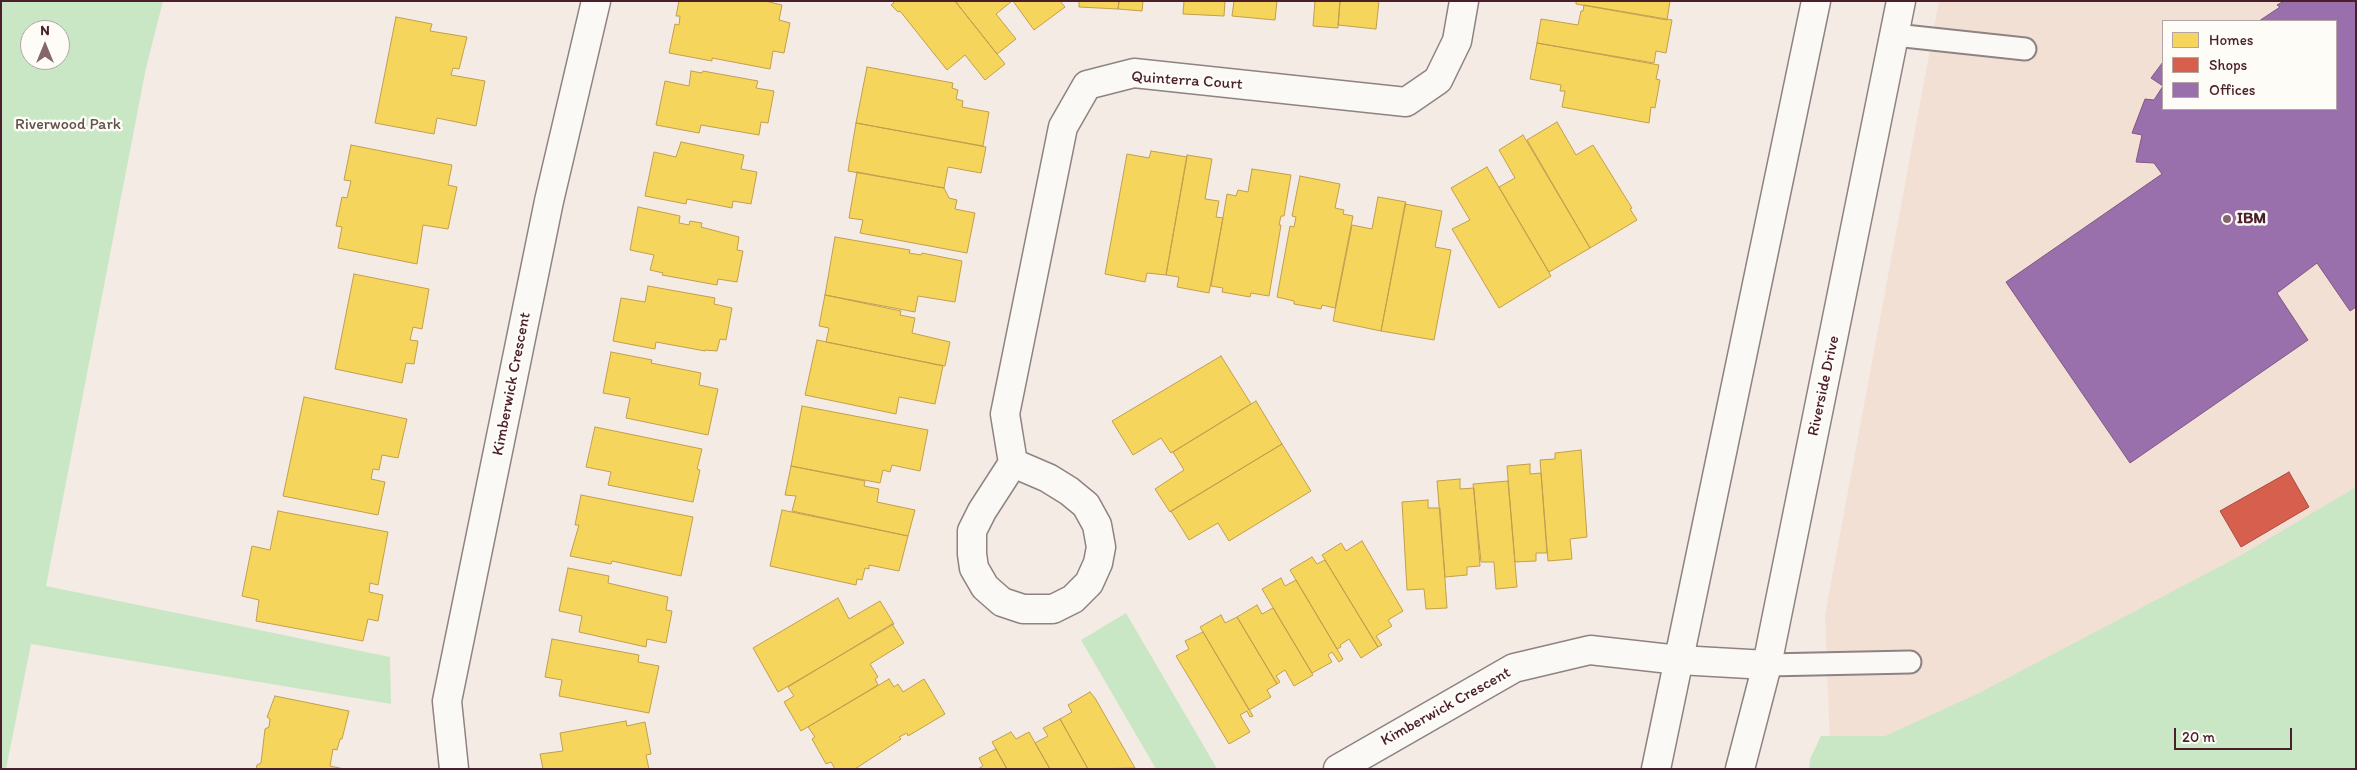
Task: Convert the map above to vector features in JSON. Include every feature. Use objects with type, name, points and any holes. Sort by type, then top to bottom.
[{"type":"street","name":"Kimberwick Crescent","points":[[454,769],[447,701],[549,201],[596,1]]},
{"type":"street","name":"Quinterra Court","points":[[1013,463],[1005,414],[1063,127],[1087,85],[1134,73],[1406,102],[1438,80],[1457,40],[1464,1]]},
{"type":"street","points":[[1656,769],[1816,1]]},
{"type":"street","name":"Riverside Drive","points":[[1740,769],[1767,665],[1901,1]]},
{"type":"street","points":[[1013,463],[1048,478],[1069,491],[1086,505],[1097,524],[1100,547],[1098,563],[1089,583],[1073,599],[1053,609],[1023,610],[1002,602],[985,587],[974,568],[972,531],[982,511],[1013,463]]},
{"type":"street","name":"Kimberwick Crescent","points":[[1338,769],[1514,668],[1590,650],[1679,660],[1767,665]]},
{"type":"lane","points":[[1895,35],[2026,49]]},
{"type":"lane","points":[[1767,665],[1910,662]]},
{"type":"shaded area","points":[[1939,1],[2356,1],[2356,526],[1831,769],[1825,615]]},
{"type":"green space","name":"Riverwood Park","points":[[1,1],[163,1],[146,68],[46,586],[390,657],[391,704],[31,644],[6,769],[1,769]]},
{"type":"green space","points":[[2356,487],[2356,769],[1809,769],[1810,759],[1821,736],[1885,736],[1977,694],[2238,557]]},
{"type":"green space","points":[[1126,613],[1217,769],[1156,769],[1081,640]]},
{"type":"building: Homes","points":[[679,1],[765,1],[782,5],[779,20],[790,23],[784,53],[773,51],[770,69],[712,58],[712,61],[669,53],[675,24],[679,25],[680,16],[676,16]]},
{"type":"building: Homes","points":[[892,1],[955,1],[1005,64],[985,80],[965,55],[947,70],[900,11],[898,12],[891,5],[894,3]]},
{"type":"building: Homes","points":[[955,1],[1012,1],[996,14],[1016,39],[997,54]]},
{"type":"building: Homes","points":[[1013,1],[1060,1],[1065,7],[1034,30]]},
{"type":"building: Homes","points":[[1079,1],[1119,1],[1118,9],[1079,7]]},
{"type":"building: Homes","points":[[1119,1],[1143,1],[1142,11],[1118,9]]},
{"type":"building: Homes","points":[[1184,1],[1225,1],[1224,16],[1183,14]]},
{"type":"building: Homes","points":[[1234,1],[1277,1],[1275,20],[1232,16]]},
{"type":"building: Homes","points":[[1315,1],[1340,1],[1338,28],[1313,26]]},
{"type":"building: Homes","points":[[1340,1],[1379,1],[1376,29],[1338,25]]},
{"type":"building: Homes","points":[[1576,1],[1670,1],[1667,20],[1576,4]]},
{"type":"building: Homes","points":[[1584,5],[1672,20],[1666,53],[1656,51],[1654,63],[1537,43],[1541,19],[1578,25]]},
{"type":"building: Homes","points":[[396,17],[432,24],[430,31],[467,37],[459,69],[453,68],[451,75],[485,81],[476,126],[437,118],[434,134],[375,123]]},
{"type":"building: Homes","points":[[1537,43],[1659,65],[1656,79],[1660,80],[1655,108],[1651,107],[1649,123],[1562,107],[1565,91],[1560,91],[1561,85],[1530,79]]},
{"type":"building: Homes","points":[[867,67],[953,83],[952,88],[958,90],[956,99],[963,101],[962,107],[989,112],[983,146],[856,123]]},
{"type":"building: Homes","points":[[691,71],[702,73],[703,71],[758,81],[756,88],[774,91],[768,123],[761,122],[759,135],[701,125],[699,133],[656,125],[665,81],[689,86]]},
{"type":"building: Homes","points":[[1557,122],[1576,155],[1593,145],[1632,208],[1630,209],[1637,220],[1590,248],[1527,140]]},
{"type":"building: Homes","points":[[856,123],[986,147],[981,173],[948,167],[944,188],[848,171]]},
{"type":"building: Homes","points":[[1523,135],[1590,248],[1549,272],[1499,187],[1515,178],[1499,150]]},
{"type":"building: Homes","points":[[681,142],[744,155],[741,169],[757,172],[751,204],[733,201],[732,208],[687,199],[686,204],[645,196],[654,152],[676,157]]},
{"type":"building: Homes","points":[[351,145],[452,165],[448,185],[457,187],[448,229],[423,225],[417,264],[338,248],[342,227],[336,226],[342,197],[347,198],[351,181],[344,180]]},
{"type":"building: Homes","points":[[1151,151],[1187,157],[1166,275],[1147,273],[1145,282],[1105,274],[1127,154],[1149,158]]},
{"type":"building: Homes","points":[[1187,155],[1212,159],[1205,199],[1219,201],[1216,217],[1223,218],[1209,293],[1177,287],[1179,277],[1166,275]]},
{"type":"building: Homes","points":[[1487,167],[1551,276],[1499,308],[1452,229],[1470,220],[1451,188]]},
{"type":"building: Homes","points":[[1252,169],[1291,175],[1284,216],[1281,216],[1279,225],[1281,225],[1269,296],[1251,293],[1250,297],[1222,292],[1223,288],[1211,286],[1227,194],[1236,196],[1238,190],[1248,192]]},
{"type":"building: Homes","points":[[857,172],[944,188],[949,198],[957,200],[955,209],[975,213],[967,253],[860,233],[863,220],[849,218]]},
{"type":"building: Homes","points":[[1300,176],[1340,184],[1335,208],[1344,210],[1343,214],[1353,216],[1335,308],[1322,305],[1321,309],[1294,304],[1294,301],[1277,297],[1290,226],[1294,227],[1296,217],[1292,216]]},
{"type":"building: Homes","points":[[1378,197],[1406,202],[1381,331],[1333,321],[1352,225],[1372,229]]},
{"type":"building: Homes","points":[[1405,204],[1442,211],[1435,247],[1451,250],[1434,340],[1381,331]]},
{"type":"building: Homes","points":[[638,207],[680,216],[679,223],[689,225],[690,221],[702,223],[701,227],[739,237],[737,250],[743,251],[737,282],[718,279],[717,285],[662,275],[663,273],[650,270],[654,255],[630,250]]},
{"type":"building: Homes","points":[[835,237],[910,250],[909,253],[921,255],[922,253],[962,261],[955,302],[918,296],[915,312],[825,295]]},
{"type":"building: Homes","points":[[354,274],[429,289],[422,329],[413,327],[410,340],[418,341],[414,364],[406,363],[402,383],[335,369]]},
{"type":"building: Homes","points":[[648,286],[715,298],[714,304],[732,308],[726,340],[720,339],[717,351],[705,351],[656,342],[655,349],[613,341],[621,298],[645,302]]},
{"type":"building: Homes","points":[[825,295],[901,311],[900,315],[915,318],[912,333],[950,342],[945,366],[826,342],[829,328],[819,326]]},
{"type":"building: Homes","points":[[817,340],[943,366],[935,404],[899,397],[896,414],[805,395]]},
{"type":"building: Homes","points":[[611,352],[652,360],[651,363],[701,373],[699,385],[718,389],[708,435],[626,418],[630,398],[603,393]]},
{"type":"building: Homes","points":[[1221,356],[1251,404],[1171,453],[1161,438],[1133,455],[1112,421]]},
{"type":"building: Homes","points":[[304,397],[407,419],[398,458],[382,455],[379,470],[373,469],[371,479],[385,482],[378,515],[283,496]]},
{"type":"building: Homes","points":[[1256,401],[1282,444],[1170,512],[1155,489],[1184,470],[1173,452]]},
{"type":"building: Homes","points":[[802,406],[928,430],[920,471],[892,465],[890,472],[883,470],[880,483],[791,466]]},
{"type":"building: Homes","points":[[595,427],[702,449],[697,469],[700,470],[693,502],[608,485],[611,472],[586,467]]},
{"type":"building: Homes","points":[[1282,444],[1311,491],[1229,541],[1218,523],[1189,540],[1171,511]]},
{"type":"building: Homes","points":[[1581,450],[1587,537],[1570,539],[1572,559],[1548,561],[1540,460],[1555,459],[1555,453]]},
{"type":"building: Homes","points":[[1530,464],[1530,474],[1541,473],[1547,553],[1536,553],[1536,561],[1515,562],[1507,466]]},
{"type":"building: Homes","points":[[791,466],[865,481],[864,486],[879,489],[877,502],[915,510],[908,536],[792,511],[796,496],[785,495]]},
{"type":"building: Homes","points":[[1460,479],[1460,489],[1474,488],[1480,566],[1467,567],[1467,575],[1445,577],[1437,481]]},
{"type":"building: Homes","points":[[1508,481],[1517,587],[1496,589],[1494,562],[1481,562],[1473,484]]},
{"type":"building: Homes","points":[[581,495],[693,517],[681,576],[612,561],[611,564],[570,556],[579,525],[575,525]]},
{"type":"building: Homes","points":[[1428,500],[1428,508],[1440,508],[1447,608],[1426,609],[1424,589],[1407,590],[1402,502]]},
{"type":"building: Homes","points":[[782,510],[908,536],[899,571],[869,565],[869,569],[865,568],[862,580],[857,579],[856,585],[770,566]]},
{"type":"building: Homes","points":[[278,511],[388,532],[378,585],[370,583],[369,592],[383,595],[378,621],[368,619],[363,641],[256,621],[259,600],[242,596],[252,546],[270,550]]},
{"type":"building: Homes","points":[[1362,541],[1403,611],[1388,620],[1392,626],[1376,636],[1382,645],[1378,647],[1322,555],[1341,543],[1346,551]]},
{"type":"building: Homes","points":[[1312,557],[1317,564],[1325,560],[1378,647],[1361,658],[1349,639],[1337,649],[1290,570]]},
{"type":"building: Homes","points":[[568,568],[609,576],[608,583],[668,597],[666,610],[672,611],[666,643],[647,639],[646,647],[579,632],[582,616],[559,611]]},
{"type":"building: Homes","points":[[1281,578],[1285,586],[1296,580],[1343,659],[1339,662],[1332,652],[1328,655],[1332,662],[1312,673],[1262,589]]},
{"type":"building: Homes","points":[[838,598],[849,619],[880,601],[894,624],[778,692],[753,648]]},
{"type":"building: Homes","points":[[1257,605],[1262,614],[1273,608],[1313,675],[1294,686],[1285,670],[1276,676],[1280,682],[1277,684],[1237,617]]},
{"type":"building: Homes","points":[[1221,615],[1225,623],[1237,617],[1277,684],[1267,690],[1271,697],[1249,710],[1200,627]]},
{"type":"building: Homes","points":[[892,624],[904,643],[870,664],[878,677],[875,679],[878,685],[801,731],[784,702],[794,696],[788,687]]},
{"type":"building: Homes","points":[[1203,632],[1253,716],[1250,717],[1247,711],[1240,715],[1250,732],[1229,744],[1176,656],[1189,649],[1185,641]]},
{"type":"building: Homes","points":[[552,639],[639,655],[638,662],[659,666],[649,713],[559,696],[562,680],[545,677]]},
{"type":"building: Homes","points":[[889,679],[894,687],[898,684],[903,692],[924,679],[945,714],[908,736],[907,733],[899,737],[901,739],[855,769],[835,769],[831,762],[826,764],[812,739],[815,737],[808,727]]},
{"type":"building: Homes","points":[[1090,692],[1135,768],[1088,769],[1060,719],[1072,712],[1068,705]]},
{"type":"building: Homes","points":[[275,696],[349,711],[342,739],[340,739],[337,750],[333,749],[330,766],[344,769],[256,769],[257,765],[261,763],[265,729],[269,727],[270,719],[267,717]]},
{"type":"building: Homes","points":[[1060,719],[1088,769],[1050,769],[1035,743],[1048,736],[1043,728]]},
{"type":"building: Homes","points":[[626,721],[627,726],[645,722],[651,754],[646,755],[649,769],[543,769],[540,754],[563,751],[560,733]]},
{"type":"building: Homes","points":[[1011,732],[1016,739],[1029,732],[1050,769],[1007,769],[992,742]]},
{"type":"building: Homes","points":[[996,749],[1007,769],[978,769],[983,766],[979,758]]},
{"type":"building: Shops","points":[[2289,472],[2309,507],[2241,547],[2220,511]]},
{"type":"building: Offices","name":"IBM","points":[[2284,1],[2356,1],[2356,307],[2350,311],[2317,263],[2277,293],[2308,340],[2130,463],[2006,282],[2162,174],[2154,163],[2136,162],[2142,135],[2132,133],[2145,99],[2154,100],[2162,88],[2162,110],[2337,110],[2337,20],[2260,20],[2280,7],[2277,5]]},
{"type":"building: Offices","points":[[2162,63],[2162,85],[2151,78]]},
{"type":"place","name":"IBM","points":[[2227,219]]}]
